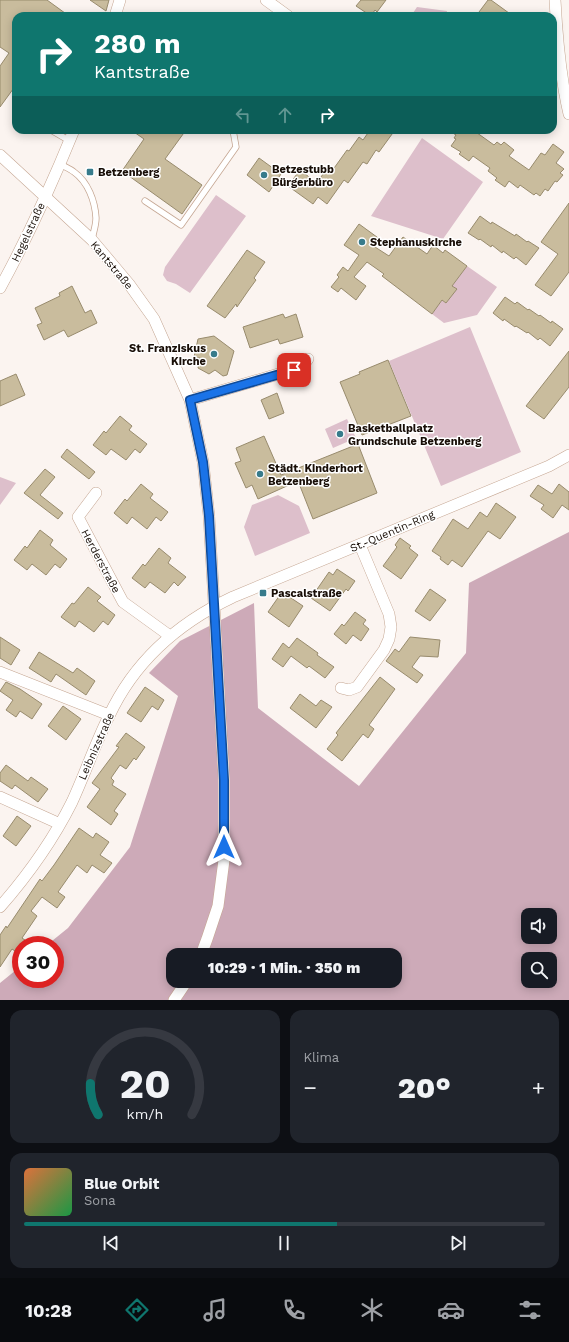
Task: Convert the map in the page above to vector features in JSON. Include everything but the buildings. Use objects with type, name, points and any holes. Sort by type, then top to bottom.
[{"type":"street","points":[[116,12],[120,0]]},
{"type":"street","points":[[266,0],[282,12]]},
{"type":"street","points":[[555,0],[556,12]]},
{"type":"street","points":[[557,45],[569,114]]},
{"type":"street","points":[[44,197],[73,134]]},
{"type":"street","name":"Kantstraße","points":[[0,155],[92,240],[129,284],[154,319],[190,400],[203,462],[209,516],[224,780],[224,860],[218,906],[204,948]]},
{"type":"street","name":"Hegelstraße","points":[[0,288],[31,227],[44,197]]},
{"type":"street","points":[[190,400],[302,367],[308,359]]},
{"type":"street","name":"St.-Quentin-Ring","points":[[214,606],[542,469],[569,455]]},
{"type":"street","name":"Herderstraße","points":[[96,493],[78,517],[123,602],[170,636]]},
{"type":"street","points":[[341,688],[349,690],[356,687],[384,650],[390,633],[389,614],[360,545]]},
{"type":"street","name":"Leibnizstraße","points":[[0,907],[44,850],[60,824],[118,698],[144,662],[170,636],[189,621],[214,606]]},
{"type":"street","points":[[0,672],[109,715]]},
{"type":"street","points":[[0,797],[60,824]]},
{"type":"street","points":[[174,1000],[182,988]]},
{"type":"lane","points":[[58,134],[70,141]]},
{"type":"lane","points":[[145,201],[180,225],[236,147],[234,134]]},
{"type":"lane","points":[[60,164],[78,175],[85,183],[92,198],[96,218],[92,240]]},
{"type":"shaded area","points":[[417,7],[447,11],[447,12],[414,12]]},
{"type":"shaded area","points":[[422,138],[483,182],[443,239],[371,216]]},
{"type":"shaded area","points":[[216,195],[246,216],[190,293],[176,284],[167,281],[163,275],[165,267]]},
{"type":"shaded area","points":[[467,266],[497,287],[477,315],[444,323],[432,314],[442,300],[446,303],[456,289],[452,286]]},
{"type":"shaded area","points":[[470,327],[521,452],[441,486],[389,361]]},
{"type":"shaded area","name":"Basketballplatz Grundschule Betzenberg","points":[[347,419],[356,438],[333,448],[325,429]]},
{"type":"shaded area","points":[[0,477],[16,483],[0,505]]},
{"type":"shaded area","points":[[278,495],[299,506],[310,533],[255,556],[244,527],[252,505]]},
{"type":"shaded area","points":[[569,532],[569,1000],[0,1000],[0,983],[12,973],[12,988],[64,988],[64,936],[58,936],[68,928],[130,847],[178,696],[149,673],[180,641],[254,603],[258,708],[359,786],[466,653],[469,583]]},
{"type":"place","name":"Betzenberg","points":[[90,172]]},
{"type":"place","name":"Betzestubb Bürgerbüro","points":[[264,175]]},
{"type":"place","name":"Stephanuskirche","points":[[362,242]]},
{"type":"place","name":"St. Franziskus Kirche","points":[[214,354]]},
{"type":"place","name":"Basketballplatz Grundschule Betzenberg","points":[[340,434]]},
{"type":"place","name":"Städt. Kinderhort Betzenberg","points":[[260,474]]},
{"type":"place","name":"Pascalstraße","points":[[263,593]]},
{"type":"route","points":[[224,847],[224,780],[209,516],[203,462],[190,400],[294,370]]}]
